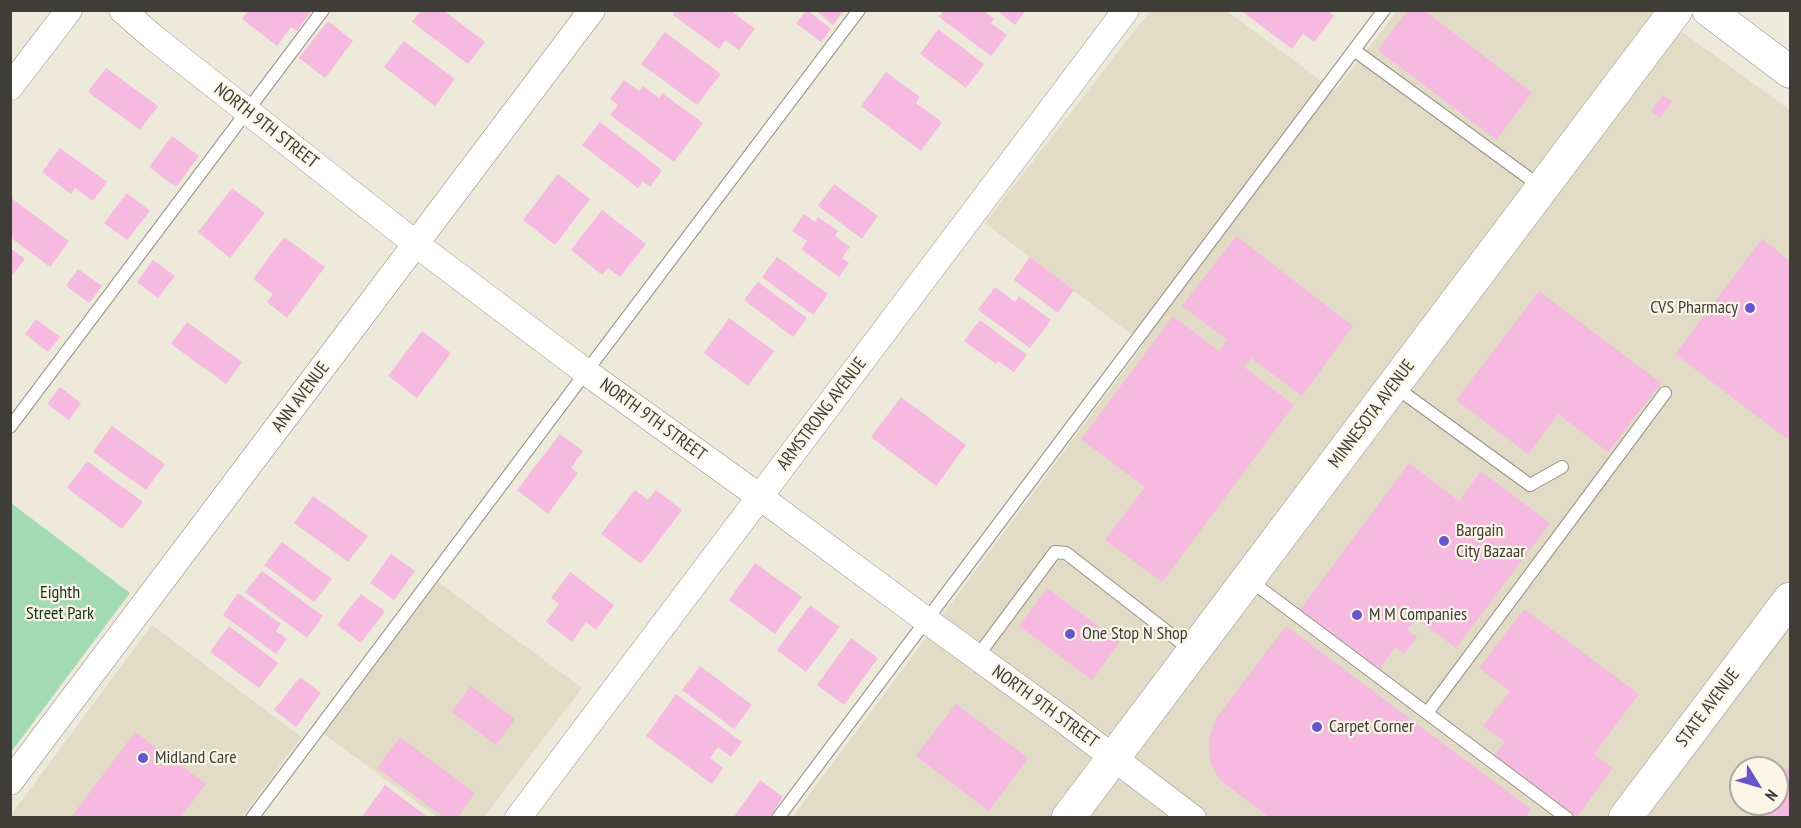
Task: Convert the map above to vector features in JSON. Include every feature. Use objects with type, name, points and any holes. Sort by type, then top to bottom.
[{"type":"main road","name":"MINNESOTA AVENUE","points":[[1068,818],[1676,10]]},
{"type":"main road","name":"STATE AVENUE","points":[[1625,818],[1791,599]]},
{"type":"street","points":[[10,87],[69,10]]},
{"type":"street","name":"NORTH 9TH STREET","points":[[122,10],[153,37],[416,244],[586,372],[1114,757],[1193,818]]},
{"type":"street","name":"ANN AVENUE","points":[[10,782],[592,10]]},
{"type":"street","name":"ARMSTRONG AVENUE","points":[[518,818],[1126,10]]},
{"type":"street","points":[[1708,10],[1791,72]]},
{"type":"lane","points":[[10,427],[323,10]]},
{"type":"lane","points":[[252,818],[859,10]]},
{"type":"lane","points":[[778,818],[1384,10]]},
{"type":"lane","points":[[1354,50],[1542,188]]},
{"type":"lane","points":[[1393,386],[1530,485],[1562,467]]},
{"type":"lane","points":[[1427,713],[1665,393]]},
{"type":"lane","points":[[976,657],[1055,552],[1066,553],[1193,652]]},
{"type":"lane","points":[[1248,579],[1567,818]]},
{"type":"shaded area","points":[[1150,11],[1227,11],[1335,91],[1397,11],[1653,11],[1790,110],[1790,817],[792,818],[1144,344],[985,223]]},
{"type":"shaded area","points":[[438,582],[582,688],[484,817],[437,817],[324,734]]},
{"type":"shaded area","points":[[152,625],[301,737],[242,817],[11,818],[11,815]]},
{"type":"green space","name":"Eighth Street Park","points":[[11,503],[130,593],[11,752]]},
{"type":"building","points":[[248,10],[312,10],[297,31],[291,27],[277,46],[242,19]]},
{"type":"building","points":[[421,10],[443,10],[485,42],[468,64],[412,22]]},
{"type":"building","points":[[676,10],[730,10],[755,29],[739,50],[725,40],[719,49],[673,15]]},
{"type":"building","points":[[807,10],[831,29],[821,42],[796,23]]},
{"type":"building","points":[[815,10],[844,10],[833,25]]},
{"type":"building","points":[[944,10],[983,10],[994,19],[991,23],[1007,35],[991,56],[939,17]]},
{"type":"building","points":[[996,10],[1026,10],[1015,25]]},
{"type":"building","points":[[1240,10],[1327,10],[1334,16],[1314,42],[1303,34],[1292,49]]},
{"type":"building","points":[[1408,10],[1424,10],[1532,93],[1496,140],[1378,50]]},
{"type":"building","points":[[328,21],[353,41],[325,78],[299,58]]},
{"type":"building","points":[[938,29],[984,64],[966,88],[920,54]]},
{"type":"building","points":[[665,32],[721,74],[697,105],[641,64]]},
{"type":"building","points":[[404,41],[455,79],[435,106],[384,67]]},
{"type":"building","points":[[106,68],[158,106],[140,130],[88,92]]},
{"type":"building","points":[[886,72],[920,97],[916,103],[942,122],[921,151],[861,106]]},
{"type":"building","points":[[624,80],[639,91],[643,86],[659,98],[662,93],[703,123],[674,162],[610,115],[618,105],[610,99]]},
{"type":"building","points":[[1663,95],[1672,101],[1660,118],[1651,111]]},
{"type":"building","points":[[600,122],[662,170],[650,187],[643,181],[638,188],[582,145]]},
{"type":"building","points":[[172,136],[199,156],[176,187],[149,167]]},
{"type":"building","points":[[60,148],[107,182],[93,201],[75,188],[71,194],[42,172]]},
{"type":"building","points":[[558,174],[590,199],[555,245],[523,220]]},
{"type":"building","points":[[834,184],[878,216],[862,239],[818,206]]},
{"type":"building","points":[[232,188],[265,213],[230,258],[198,232]]},
{"type":"building","points":[[127,193],[150,211],[127,240],[104,223]]},
{"type":"building","points":[[10,197],[69,241],[50,267],[10,237]]},
{"type":"building","points":[[602,210],[646,244],[620,277],[608,268],[602,275],[571,250]]},
{"type":"building","points":[[804,214],[815,222],[818,217],[838,231],[835,236],[850,247],[842,258],[849,263],[839,277],[801,249],[807,241],[792,231]]},
{"type":"building","points":[[1236,236],[1353,326],[1302,396],[1251,358],[1244,367],[1294,405],[1162,582],[1105,540],[1145,487],[1081,439],[1173,316],[1219,351],[1227,340],[1182,306]]},
{"type":"building","points":[[284,237],[325,267],[287,318],[267,302],[273,294],[253,279]]},
{"type":"building","name":"CVS Pharmacy","points":[[1762,239],[1790,261],[1790,441],[1675,354]]},
{"type":"building","points":[[10,248],[25,259],[10,278]]},
{"type":"building","points":[[777,257],[828,294],[813,315],[762,277]]},
{"type":"building","points":[[1030,257],[1074,290],[1058,313],[1014,280]]},
{"type":"building","points":[[153,260],[175,276],[158,298],[137,282]]},
{"type":"building","points":[[78,269],[102,286],[89,303],[66,286]]},
{"type":"building","points":[[758,282],[807,318],[793,337],[744,300]]},
{"type":"building","points":[[995,287],[1015,302],[1019,296],[1051,320],[1030,348],[978,310]]},
{"type":"building","points":[[1539,291],[1661,383],[1608,452],[1558,414],[1528,454],[1456,400]]},
{"type":"building","points":[[729,318],[774,351],[748,386],[704,353]]},
{"type":"building","points":[[36,319],[60,337],[48,352],[25,334]]},
{"type":"building","points":[[980,320],[1027,355],[1014,372],[998,361],[996,364],[964,341]]},
{"type":"building","points":[[187,322],[242,362],[226,384],[171,344]]},
{"type":"building","points":[[422,331],[451,353],[417,398],[388,376]]},
{"type":"building","points":[[60,387],[81,403],[69,420],[47,404]]},
{"type":"building","points":[[901,397],[966,445],[936,486],[871,437]]},
{"type":"building","points":[[112,426],[165,464],[146,490],[93,452]]},
{"type":"building","points":[[560,434],[583,451],[571,468],[578,473],[548,514],[517,490]]},
{"type":"building","points":[[87,461],[143,502],[122,529],[67,488]]},
{"type":"building","name":"Bargain City Bazaar","points":[[1409,463],[1459,501],[1481,471],[1550,523],[1456,648],[1416,618],[1407,630],[1417,637],[1404,654],[1395,647],[1379,670],[1299,611]]},
{"type":"building","points":[[635,490],[648,500],[656,490],[682,510],[641,564],[601,534]]},
{"type":"building","points":[[313,496],[368,536],[348,562],[294,523]]},
{"type":"building","points":[[282,542],[332,579],[314,602],[264,565]]},
{"type":"building","points":[[391,554],[415,571],[394,600],[370,583]]},
{"type":"building","points":[[755,563],[802,597],[775,634],[729,600]]},
{"type":"building","points":[[262,571],[323,616],[307,638],[245,592]]},
{"type":"building","points":[[570,572],[614,605],[596,630],[586,622],[572,642],[546,622],[559,604],[551,598]]},
{"type":"building","name":"One Stop N Shop","points":[[1047,588],[1120,642],[1092,680],[1019,626]]},
{"type":"building","points":[[238,593],[281,624],[276,631],[287,639],[276,654],[223,615]]},
{"type":"building","points":[[361,594],[385,611],[361,643],[337,625]]},
{"type":"building","points":[[810,605],[840,627],[806,672],[777,650]]},
{"type":"building","points":[[1524,609],[1639,694],[1594,754],[1613,768],[1577,817],[1494,755],[1505,742],[1483,726],[1510,691],[1479,668]]},
{"type":"building","points":[[229,626],[278,663],[259,688],[210,652]]},
{"type":"building","name":"Carpet Corner","points":[[1286,626],[1531,809],[1525,818],[1270,818],[1219,779],[1211,764],[1209,747],[1210,735],[1216,719]]},
{"type":"building","points":[[851,638],[878,658],[844,705],[817,685]]},
{"type":"building","points":[[700,666],[752,705],[734,729],[682,690]]},
{"type":"building","points":[[300,677],[321,693],[296,727],[274,710]]},
{"type":"building","points":[[471,686],[515,719],[496,745],[452,712]]},
{"type":"building","points":[[676,694],[742,742],[731,757],[718,747],[710,758],[723,768],[712,784],[646,736]]},
{"type":"building","points":[[956,704],[1028,758],[989,811],[916,756]]},
{"type":"building","name":"Midland Care","points":[[135,732],[206,784],[180,818],[74,818],[72,816]]},
{"type":"building","points":[[400,737],[475,793],[457,818],[445,818],[377,768]]},
{"type":"building","points":[[1789,765],[1790,818],[1751,818],[1752,816],[1789,816]]},
{"type":"building","points":[[760,780],[783,797],[769,818],[733,818]]},
{"type":"building","points":[[385,785],[429,818],[361,818]]},
{"type":"place","name":"CVS Pharmacy","points":[[1750,308]]},
{"type":"place","name":"Bargain City Bazaar","points":[[1444,541]]},
{"type":"place","name":"M M Companies","points":[[1357,615]]},
{"type":"place","name":"One Stop N Shop","points":[[1070,634]]},
{"type":"place","name":"Carpet Corner","points":[[1317,727]]},
{"type":"place","name":"Midland Care","points":[[143,758]]}]
